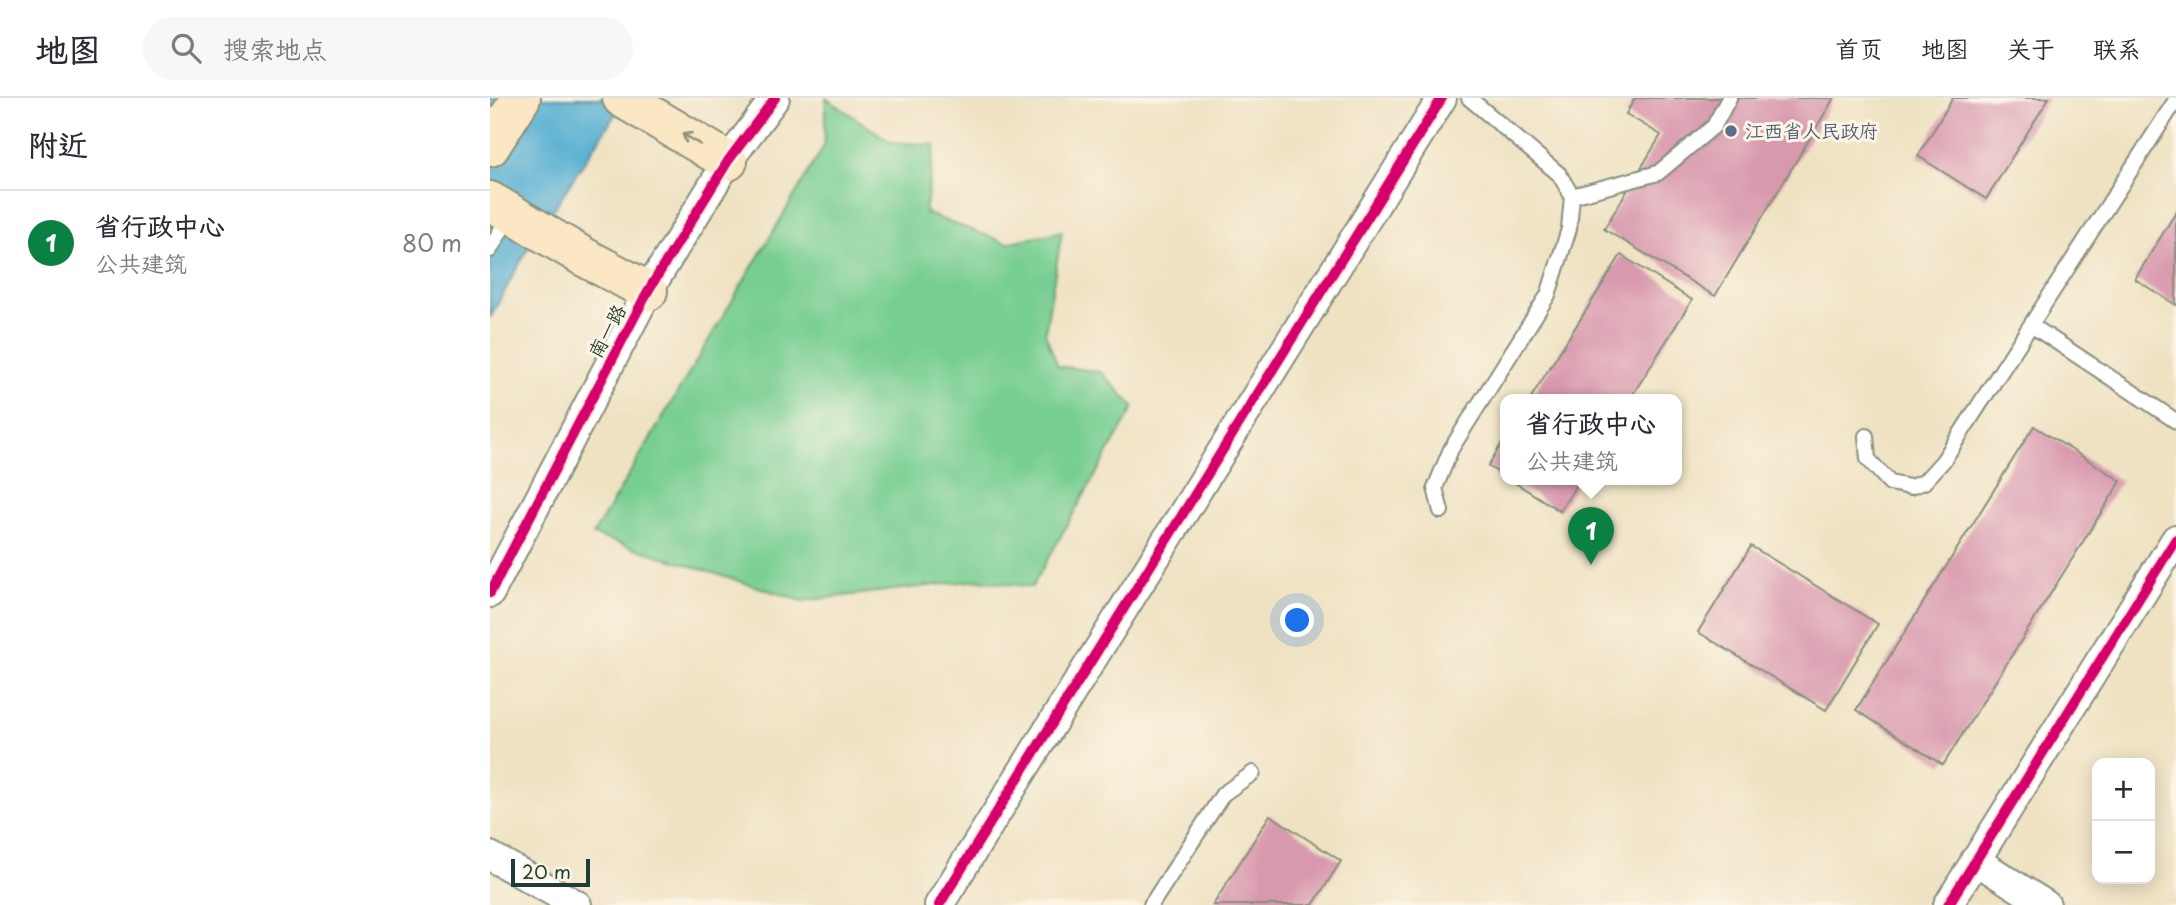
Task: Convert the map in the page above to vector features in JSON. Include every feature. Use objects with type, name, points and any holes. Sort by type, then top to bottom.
[{"type":"street","points":[[490,147],[521,98]]},
{"type":"street","name":"南一路","points":[[490,593],[648,291],[728,161],[775,98]]},
{"type":"street","points":[[939,905],[1442,98]]},
{"type":"street","points":[[638,107],[728,161]]},
{"type":"street","points":[[500,207],[648,291]]},
{"type":"street","points":[[1948,905],[2176,539]]},
{"type":"street","points":[[490,856],[577,905]]},
{"type":"street","points":[[1975,860],[2046,905]]},
{"type":"lane","points":[[1441,511],[1435,488],[1451,449],[1548,295],[1569,229],[1572,196],[1559,174],[1469,98]]},
{"type":"lane","points":[[1572,196],[1658,173],[1714,126],[1729,98]]},
{"type":"lane","points":[[1866,436],[1868,459],[1890,483],[1910,487],[1924,482],[1943,461],[2176,100]]},
{"type":"lane","points":[[492,256],[500,207]]},
{"type":"lane","points":[[2031,325],[2176,421]]},
{"type":"lane","points":[[1152,905],[1223,794],[1253,773]]},
{"type":"green space","points":[[826,98],[891,142],[935,145],[925,213],[1007,243],[1062,231],[1045,333],[1058,366],[1101,372],[1134,407],[1032,587],[978,580],[802,601],[593,535],[824,146]]},
{"type":"water","points":[[490,98],[626,98],[527,250],[490,318]]},
{"type":"building","points":[[1635,98],[1834,98],[1715,296],[1604,229],[1661,135],[1626,114]]},
{"type":"building","points":[[1953,98],[2049,98],[1986,199],[1918,156]]},
{"type":"building","points":[[2176,212],[2176,305],[2135,279]]},
{"type":"building","points":[[1621,255],[1692,300],[1633,394],[1533,394]]},
{"type":"building","points":[[2034,426],[2121,481],[1943,765],[1856,710]]},
{"type":"building","points":[[1500,446],[1500,474],[1488,466]]},
{"type":"building","points":[[1519,485],[1576,485],[1560,511]]},
{"type":"building","points":[[1751,546],[1878,624],[1826,710],[1698,632]]},
{"type":"building","points":[[1270,815],[1341,861],[1313,905],[1213,905]]},
{"type":"cycle path","points":[[490,593],[648,291],[728,161],[775,98]]},
{"type":"cycle path","points":[[939,905],[1442,98]]},
{"type":"cycle path","points":[[1948,905],[2176,539]]},
{"type":"place","name":"江西省人民政府","points":[[1731,131]]},
{"type":"place","name":"省行政中心","points":[[1591,565]]}]
